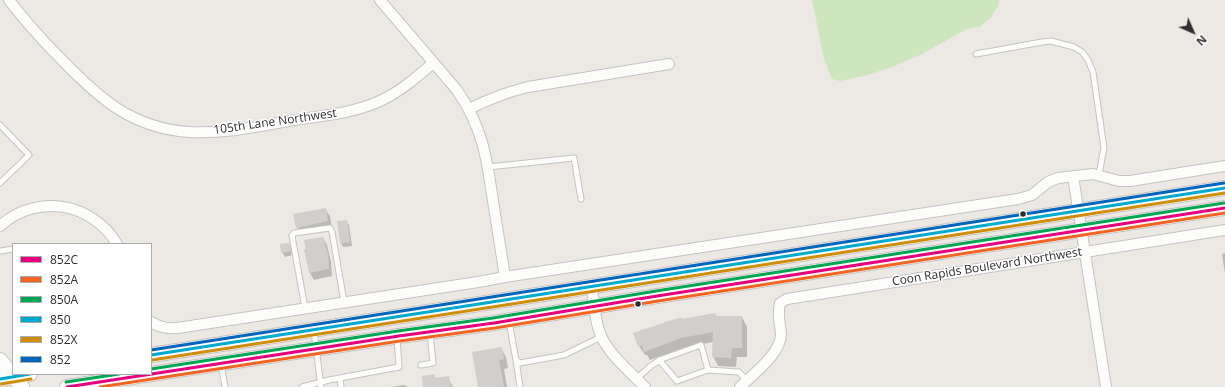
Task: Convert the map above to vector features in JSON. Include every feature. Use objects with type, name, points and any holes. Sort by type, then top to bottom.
[{"type":"main road","points":[[152,355],[1225,188]]},
{"type":"main road","name":"Coon Rapids Boulevard Northwest","points":[[152,374],[397,336],[509,321],[595,306],[1225,208]]},
{"type":"main road","points":[[0,360],[12,375]]},
{"type":"main road","points":[[0,379],[18,382],[28,375]]},
{"type":"main road","name":"Coon Rapids Boulevard Northwest","points":[[67,387],[146,375]]},
{"type":"main road","points":[[102,387],[115,380]]},
{"type":"street","name":"105th Lane Northwest","points":[[9,0],[34,31],[106,101],[144,122],[177,131],[232,131],[346,112],[373,104],[391,95],[410,83],[433,63]]},
{"type":"street","points":[[380,0],[456,89],[469,109],[482,139],[488,167],[505,276]]},
{"type":"street","points":[[469,109],[502,94],[528,87],[669,64]]},
{"type":"street","points":[[152,323],[160,327],[174,328],[478,282],[505,276],[1018,199],[1032,195],[1053,180],[1073,176],[1099,174],[1119,180],[1130,181],[1225,166]]},
{"type":"street","points":[[1073,176],[1106,387]]},
{"type":"street","points":[[0,226],[12,217],[27,210],[44,206],[66,207],[79,211],[98,222],[109,232],[116,243]]},
{"type":"street","name":"Coon Rapids Boulevard Northwest","points":[[743,384],[770,358],[780,343],[781,334],[778,314],[780,303],[791,298],[1225,230]]},
{"type":"street","points":[[592,287],[602,337],[608,348],[645,387]]},
{"type":"lane","points":[[976,54],[1050,41],[1074,47],[1082,52],[1088,60],[1093,72],[1100,117],[1104,148],[1099,174]]},
{"type":"lane","points":[[0,125],[29,155],[0,183]]},
{"type":"lane","points":[[488,167],[574,158],[581,199]]},
{"type":"lane","points":[[306,308],[292,236],[294,233],[330,228],[332,232],[344,302]]},
{"type":"lane","points":[[0,251],[12,249]]},
{"type":"lane","points":[[509,321],[520,387]]},
{"type":"lane","points":[[314,330],[321,385]]},
{"type":"lane","points":[[421,365],[433,363],[430,332]]},
{"type":"lane","points":[[302,387],[321,385],[340,378],[399,367],[397,336]]},
{"type":"lane","points":[[516,360],[520,363],[564,355],[602,337]]},
{"type":"lane","points":[[637,378],[659,360],[701,345],[708,370]]},
{"type":"lane","points":[[659,360],[677,382],[708,370],[739,372],[743,384]]},
{"type":"lane","points":[[221,363],[224,387]]},
{"type":"lane","points":[[340,378],[341,387]]},
{"type":"green space","points":[[812,0],[999,0],[999,4],[991,17],[981,26],[967,29],[922,54],[892,67],[864,76],[840,81],[832,79],[824,59]]},
{"type":"building","points":[[326,208],[328,221],[296,228],[293,214]]},
{"type":"building","points":[[347,220],[350,242],[340,243],[337,221]]},
{"type":"building","points":[[323,237],[328,254],[329,269],[309,273],[304,249],[306,249],[304,240]]},
{"type":"building","points":[[289,243],[291,251],[281,253],[280,244]]},
{"type":"building","points":[[715,313],[715,316],[742,316],[742,348],[732,348],[731,358],[712,357],[713,332],[681,338],[644,352],[642,345],[638,347],[633,333],[681,317],[682,319]]},
{"type":"building","points":[[502,347],[504,359],[499,360],[504,387],[478,387],[472,352]]},
{"type":"building","points":[[435,374],[435,378],[449,376],[451,387],[423,387],[422,376]]},
{"type":"transit line","name":"852","points":[[152,350],[1224,183]]},
{"type":"transit line","name":"850","points":[[152,355],[1225,188]]},
{"type":"transit line","name":"852X","points":[[152,360],[1225,193]]},
{"type":"transit line","name":"850A","points":[[152,369],[493,318],[656,291],[1224,203]]},
{"type":"transit line","name":"852C","points":[[152,374],[494,323],[657,296],[1225,208]]},
{"type":"transit line","name":"852A","points":[[100,387],[495,328],[658,301],[1225,213]]},
{"type":"transit line","name":"850","points":[[0,379],[24,375]]},
{"type":"transit line","name":"850A","points":[[66,382],[112,375]]},
{"type":"transit line","name":"852C","points":[[67,387],[145,375]]},
{"type":"transit line","name":"852X","points":[[1,384],[31,379]]}]
